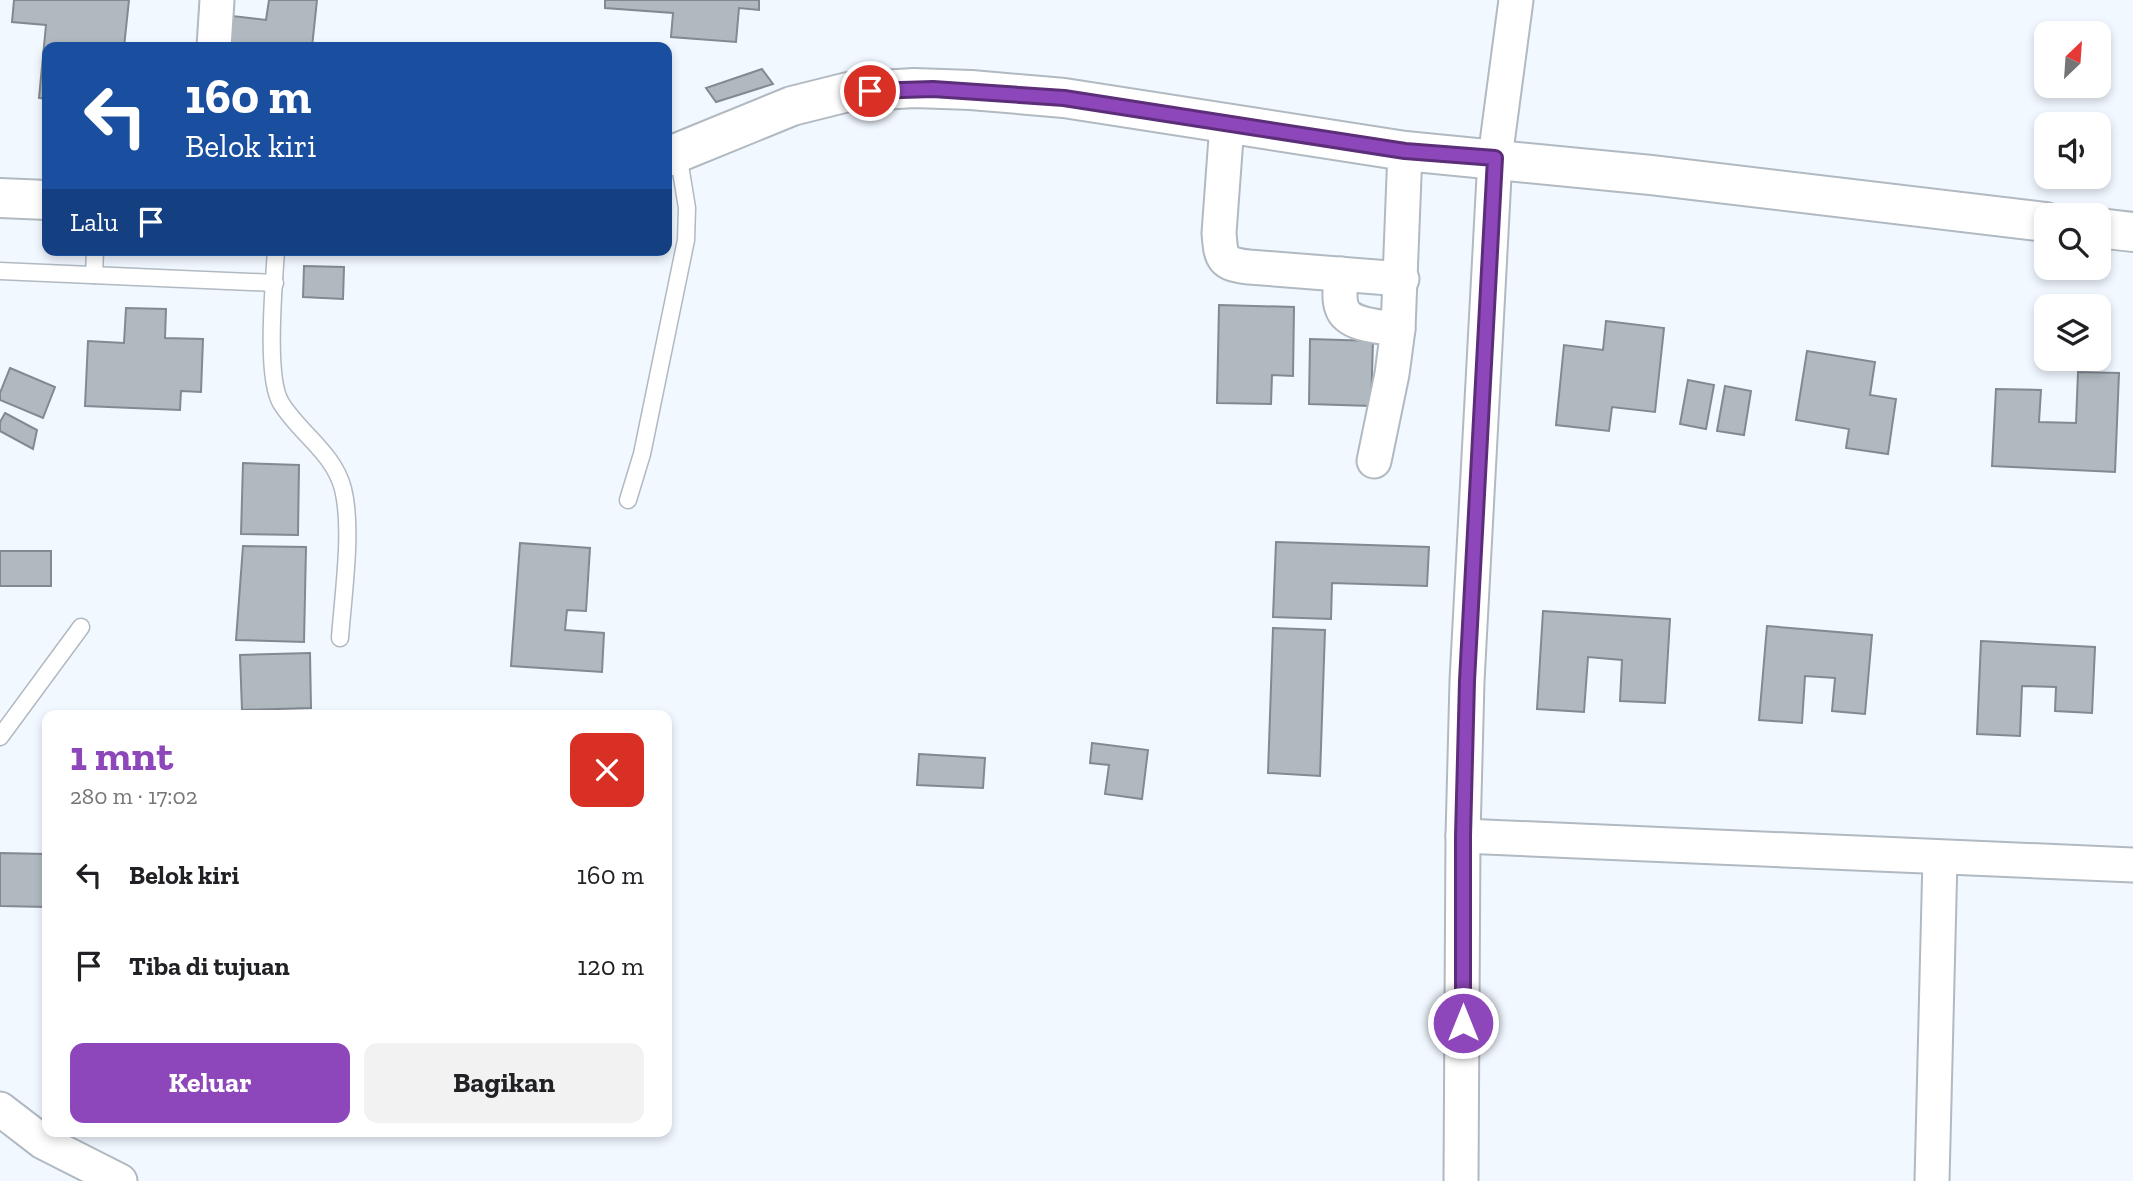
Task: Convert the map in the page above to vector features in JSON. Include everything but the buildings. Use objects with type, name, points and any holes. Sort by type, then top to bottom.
[{"type":"street","points":[[214,42],[217,0]]},
{"type":"street","points":[[1461,1181],[1463,836],[1467,681],[1495,158],[1516,0]]},
{"type":"street","points":[[672,155],[792,106],[849,92],[914,88],[1064,98],[1405,151],[1495,158],[2034,221]]},
{"type":"street","points":[[1227,124],[1219,233],[1222,257],[1230,264],[1242,267],[1402,279]]},
{"type":"street","points":[[1374,461],[1392,374],[1398,329],[1405,151]]},
{"type":"street","points":[[0,198],[42,200]]},
{"type":"street","points":[[2111,229],[2133,232]]},
{"type":"street","points":[[1341,274],[1341,304],[1346,314],[1362,323],[1398,329]]},
{"type":"street","points":[[1463,836],[2133,865]]},
{"type":"street","points":[[1932,1181],[1940,858]]},
{"type":"street","points":[[0,1109],[43,1142],[120,1181]]},
{"type":"lane","points":[[628,500],[642,454],[686,240],[687,208],[672,155]]},
{"type":"lane","points":[[94,275],[95,256]]},
{"type":"lane","points":[[276,256],[274,377],[279,401],[325,454],[343,488],[347,514],[340,638]]},
{"type":"lane","points":[[0,271],[275,283]]},
{"type":"lane","points":[[0,737],[81,627]]},
{"type":"route","points":[[870,91],[914,88],[971,90],[1064,98],[1405,151],[1495,158],[1467,681],[1463,836],[1463,1023]]}]
